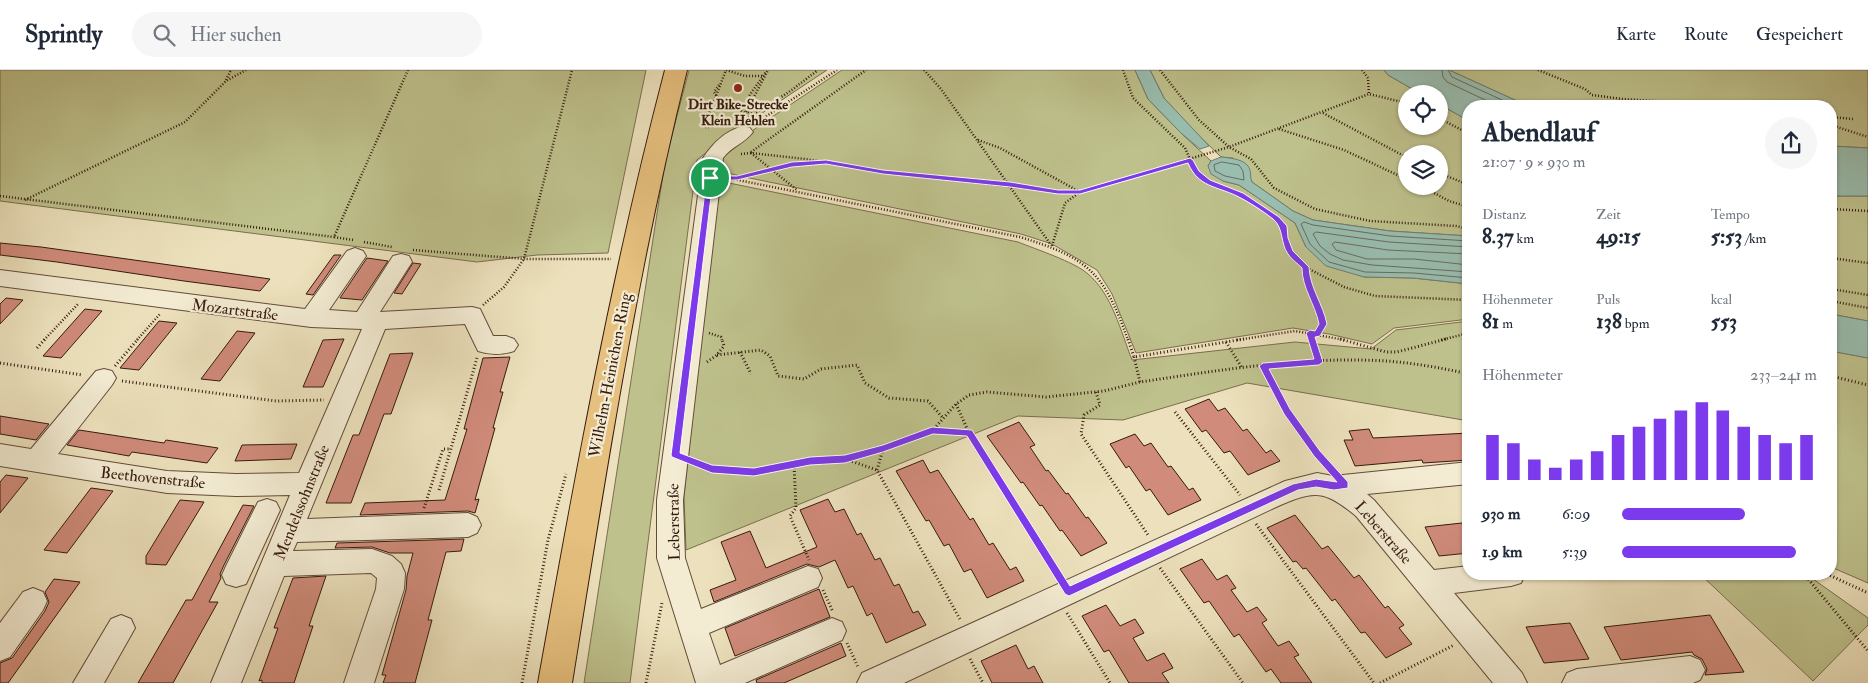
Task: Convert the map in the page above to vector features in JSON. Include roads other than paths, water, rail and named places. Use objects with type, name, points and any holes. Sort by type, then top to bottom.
[{"type":"main road","name":"Wilhelm-Heinichen-Ring","points":[[556,683],[619,320],[656,142],[676,70]]},
{"type":"street","name":"Leberstraße","points":[[711,683],[671,558],[670,500],[713,158],[743,120]]},
{"type":"street","name":"Mendelssohnstraße","points":[[226,683],[342,400],[370,321],[403,253]]},
{"type":"street","name":"Mozartstraße","points":[[0,278],[311,318],[370,321],[472,316],[496,345]]},
{"type":"street","points":[[37,461],[104,378]]},
{"type":"street","name":"Beethovenstraße","points":[[0,455],[166,482],[236,485],[308,484]]},
{"type":"street","name":"Leberstraße","points":[[867,679],[965,639],[1296,487],[1316,483],[1340,486],[1462,474]]},
{"type":"street","name":"Leberstraße","points":[[1340,486],[1365,508],[1512,683]]},
{"type":"street","points":[[359,683],[390,589],[391,573],[382,564],[372,561],[275,566],[238,571],[264,516],[291,527],[468,525]]},
{"type":"street","points":[[692,627],[814,578]]},
{"type":"street","points":[[1428,583],[1462,579]]},
{"type":"street","points":[[0,647],[33,601]]},
{"type":"street","points":[[88,683],[122,628]]},
{"type":"street","points":[[711,683],[837,628]]},
{"type":"street","points":[[1576,683],[1690,670]]},
{"type":"lane","points":[[311,318],[355,256]]},
{"type":"water","points":[[1135,70],[1150,70],[1164,98],[1209,146],[1200,149],[1181,133],[1148,99]]},
{"type":"water","points":[[1384,70],[1449,70],[1515,100],[1462,100],[1462,117],[1448,109],[1448,85],[1405,85],[1388,75]]},
{"type":"water","points":[[1837,146],[1868,148],[1868,196],[1837,196]]},
{"type":"water","points":[[1221,157],[1242,161],[1250,170],[1252,182],[1293,211],[1313,220],[1390,231],[1462,236],[1462,283],[1413,278],[1364,277],[1326,266],[1306,247],[1295,223],[1239,185],[1223,181],[1211,174],[1208,166],[1211,161]]},
{"type":"water","points":[[1837,315],[1868,321],[1868,358],[1837,352]]},
{"type":"place","name":"Dirt Bike-Strecke Klein Hehlen","points":[[738,88]]}]
